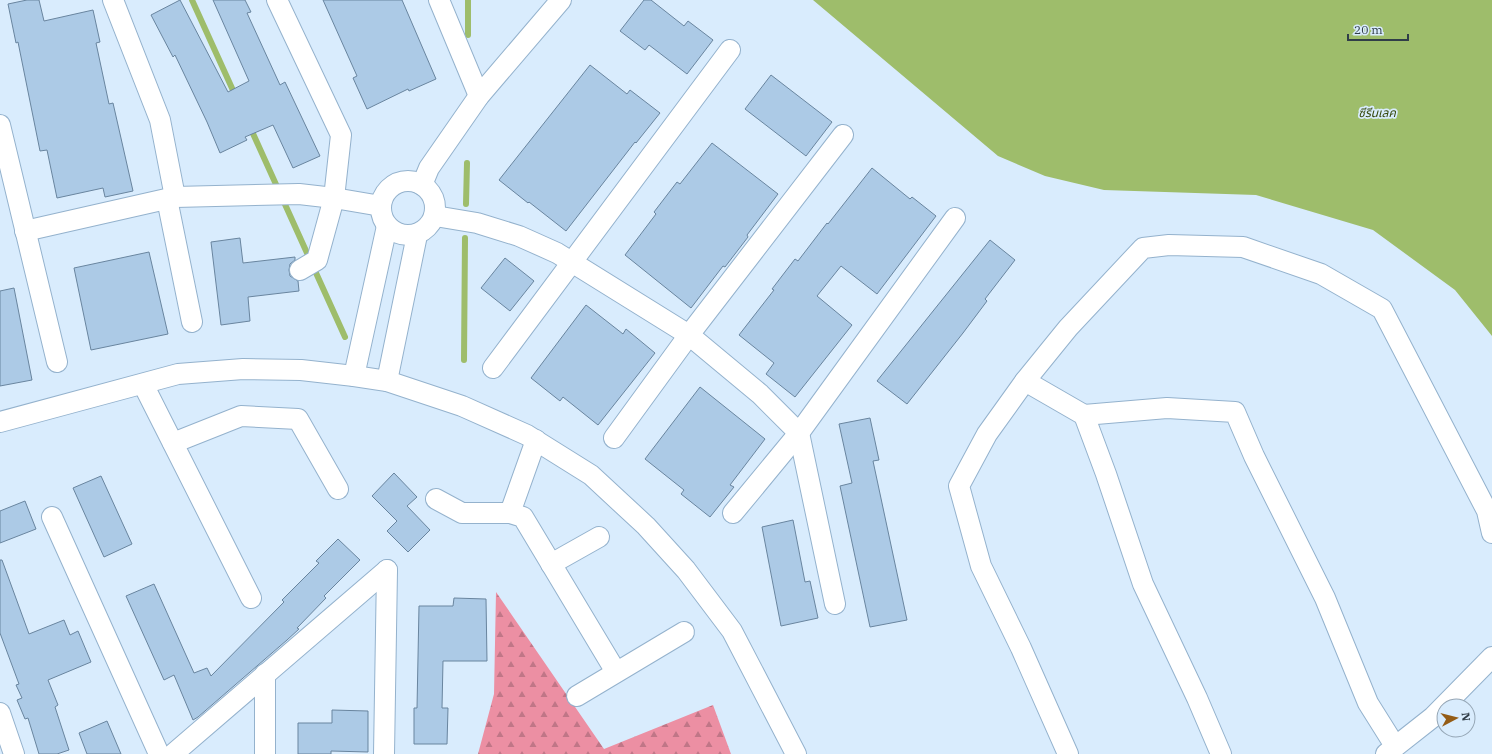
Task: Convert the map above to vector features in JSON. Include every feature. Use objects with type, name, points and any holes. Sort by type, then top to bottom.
[{"type":"street","points":[[113,0],[160,120],[171,198],[192,322]]},
{"type":"street","points":[[277,0],[341,135],[334,198],[308,266]]},
{"type":"street","points":[[439,0],[476,99]]},
{"type":"street","points":[[422,185],[429,168],[476,99],[561,0]]},
{"type":"street","points":[[493,368],[730,50]]},
{"type":"street","points":[[0,125],[57,362]]},
{"type":"street","points":[[614,438],[689,335],[843,135]]},
{"type":"street","points":[[405,181],[414,181],[429,191],[434,198],[436,207],[435,216],[431,224],[417,235],[408,236],[400,235],[387,226],[383,219],[381,206],[384,196],[389,189],[396,184],[405,181]]},
{"type":"street","points":[[25,231],[171,198],[280,194],[334,198],[381,206]]},
{"type":"street","points":[[435,216],[477,223],[519,236],[557,253],[689,335],[760,394],[798,433],[835,604]]},
{"type":"street","points":[[733,513],[798,433],[955,218]]},
{"type":"street","points":[[354,376],[387,226]]},
{"type":"street","points":[[387,381],[417,235]]},
{"type":"street","points":[[1068,754],[1021,648],[981,566],[959,486],[987,434],[1025,381],[1068,328],[1143,248],[1169,245],[1243,247],[1321,274],[1382,309],[1487,511],[1492,532]]},
{"type":"street","points":[[0,422],[178,374],[243,369],[301,370],[387,381],[462,406],[527,435],[591,475],[646,526],[686,570],[732,631],[796,754]]},
{"type":"street","points":[[1025,381],[1084,415],[1167,408],[1235,412],[1254,456],[1326,598],[1368,703],[1390,750],[1432,717],[1492,657]]},
{"type":"street","points":[[143,384],[251,598]]},
{"type":"street","points":[[1084,415],[1106,474],[1143,584],[1197,698],[1221,754]]},
{"type":"street","points":[[173,444],[242,416],[298,420],[338,489]]},
{"type":"street","points":[[510,513],[536,440]]},
{"type":"street","points":[[436,499],[462,513],[510,513],[523,517],[616,672]]},
{"type":"street","points":[[52,517],[159,754]]},
{"type":"street","points":[[551,564],[599,537]]},
{"type":"street","points":[[173,754],[387,570],[384,754]]},
{"type":"street","points":[[577,696],[684,632]]},
{"type":"street","points":[[265,754],[266,674]]},
{"type":"street","points":[[0,713],[14,754]]},
{"type":"green space","points":[[496,592],[604,749],[713,705],[731,754],[478,754],[494,694]]},
{"type":"water","name":"ซีรีนเลค","points":[[813,0],[1492,0],[1492,336],[1455,290],[1373,230],[1256,195],[1104,190],[1045,176],[998,156]]},
{"type":"building","points":[[27,0],[39,0],[44,21],[93,10],[100,42],[96,43],[109,104],[113,103],[133,191],[105,197],[103,188],[57,198],[47,150],[40,151],[18,42],[16,43],[8,4]]},
{"type":"building","points":[[180,0],[228,92],[249,81],[213,0],[245,0],[251,12],[247,13],[280,85],[285,82],[320,156],[293,168],[273,125],[245,137],[247,140],[220,153],[175,55],[173,57],[151,15]]},
{"type":"building","points":[[323,0],[402,0],[436,79],[409,91],[408,89],[367,109],[353,78],[357,76]]},
{"type":"building","points":[[644,0],[651,0],[684,26],[688,21],[713,40],[687,74],[649,45],[645,50],[620,31]]},
{"type":"building","points":[[590,65],[627,94],[630,90],[660,113],[636,143],[635,142],[566,231],[499,180]]},
{"type":"building","points":[[771,75],[832,122],[806,156],[745,109]]},
{"type":"building","points":[[712,143],[778,194],[747,235],[748,237],[725,267],[723,266],[691,308],[625,255],[656,214],[654,212],[677,182],[680,184]]},
{"type":"building","points":[[872,168],[910,199],[912,197],[936,216],[877,294],[841,266],[817,296],[852,325],[795,397],[766,374],[774,363],[739,335],[774,290],[772,289],[795,259],[798,261]]},
{"type":"building","points":[[240,238],[243,263],[295,257],[295,260],[290,264],[289,270],[290,276],[298,281],[299,291],[248,297],[250,321],[221,325],[211,242]]},
{"type":"building","points":[[990,240],[1015,260],[985,299],[987,301],[963,333],[907,404],[877,381]]},
{"type":"building","points":[[149,252],[168,334],[91,350],[74,268]]},
{"type":"building","points":[[505,258],[534,281],[510,311],[481,288]]},
{"type":"building","points":[[14,288],[32,380],[0,386],[0,291]]},
{"type":"building","points":[[586,305],[623,334],[626,329],[655,353],[598,425],[563,397],[560,401],[531,378]]},
{"type":"building","points":[[700,387],[765,439],[730,485],[734,487],[710,517],[681,494],[684,490],[645,459]]},
{"type":"building","points":[[870,418],[879,460],[873,461],[907,620],[870,627],[840,486],[852,483],[839,424]]},
{"type":"building","points":[[394,473],[417,497],[407,506],[430,530],[408,552],[387,531],[397,521],[372,496]]},
{"type":"building","points":[[101,476],[132,544],[104,557],[73,488]]},
{"type":"building","points":[[25,501],[36,529],[0,543],[0,511]]},
{"type":"building","points":[[793,520],[805,582],[810,581],[818,618],[781,626],[762,527]]},
{"type":"building","points":[[338,539],[360,560],[324,596],[326,598],[297,628],[299,629],[193,720],[174,675],[164,680],[126,596],[154,584],[194,673],[207,668],[211,676],[284,602],[282,600],[319,563],[316,561]]},
{"type":"building","points":[[0,560],[2,560],[29,634],[64,620],[70,635],[78,631],[91,662],[48,680],[58,705],[55,707],[69,750],[57,754],[39,754],[28,718],[25,719],[17,700],[22,698],[16,685],[19,684],[0,633]]},
{"type":"building","points":[[454,598],[486,599],[487,661],[443,661],[442,708],[448,708],[447,744],[414,744],[414,708],[417,708],[419,606],[453,606]]},
{"type":"building","points":[[332,710],[368,711],[368,752],[331,751],[331,754],[298,754],[298,723],[332,723]]},
{"type":"building","points":[[107,721],[121,754],[87,754],[79,733]]},
{"type":"waterway","points":[[192,0],[236,97]]},
{"type":"waterway","points":[[468,0],[468,35]]},
{"type":"waterway","points":[[250,127],[345,337]]},
{"type":"waterway","points":[[466,204],[467,163]]},
{"type":"waterway","points":[[464,360],[465,238]]}]
